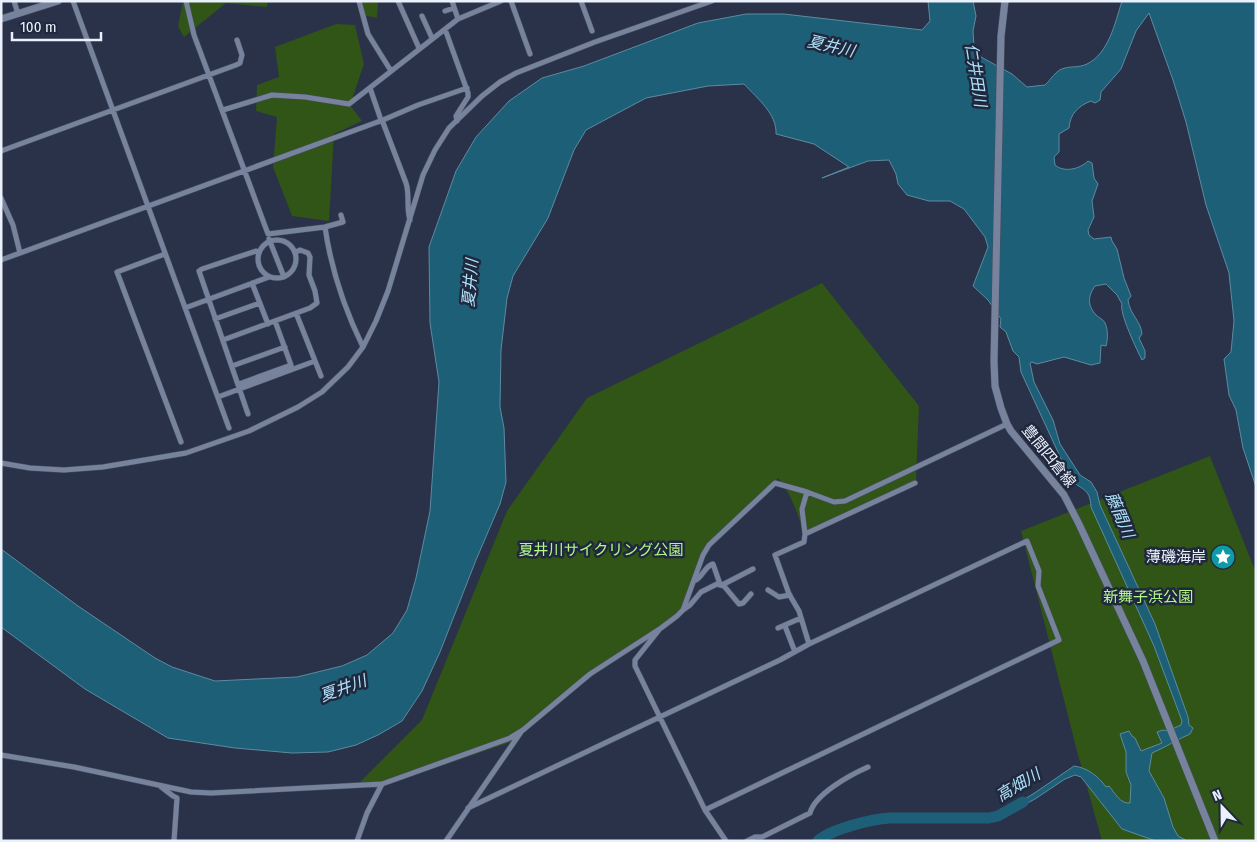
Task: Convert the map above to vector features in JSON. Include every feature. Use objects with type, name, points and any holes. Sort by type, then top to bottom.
[{"type":"main road","points":[[1,19],[58,1]]},
{"type":"main road","name":"豊間四倉線","points":[[1005,1],[1001,50],[994,339],[995,386],[1001,408],[1011,431],[1068,502],[1127,625],[1215,841]]},
{"type":"street","points":[[14,1],[18,14]]},
{"type":"street","points":[[73,1],[229,428]]},
{"type":"street","points":[[186,1],[194,35],[284,277]]},
{"type":"street","points":[[359,1],[368,34],[391,71]]},
{"type":"street","points":[[398,1],[419,48]]},
{"type":"street","points":[[452,1],[458,19]]},
{"type":"street","points":[[222,110],[272,95],[305,96],[349,104],[458,19],[501,1]]},
{"type":"street","points":[[511,1],[530,54]]},
{"type":"street","points":[[581,1],[592,31]]},
{"type":"street","points":[[1,463],[64,470],[103,467],[186,453],[250,431],[298,407],[322,392],[348,367],[363,347],[388,291],[423,175],[435,150],[456,121],[482,96],[500,82],[516,73],[596,42],[712,1]]},
{"type":"street","points":[[445,11],[454,8]]},
{"type":"street","points":[[422,16],[432,38]]},
{"type":"street","points":[[445,28],[467,88],[468,97],[456,116],[456,121]]},
{"type":"street","points":[[1,151],[240,63],[242,55],[237,40]]},
{"type":"street","points":[[370,88],[406,183],[410,220]]},
{"type":"street","points":[[1,260],[467,88]]},
{"type":"street","points":[[1,198],[13,225],[20,253]]},
{"type":"street","points":[[268,234],[325,227],[344,222],[341,215]]},
{"type":"street","points":[[325,227],[329,255],[342,297],[350,322],[363,347]]},
{"type":"street","points":[[185,308],[269,277],[289,275],[296,264],[296,252],[285,241],[270,241],[259,252],[258,263],[269,277]]},
{"type":"street","points":[[223,340],[310,308],[317,303],[309,275],[310,257],[300,250],[296,252]]},
{"type":"street","points":[[248,414],[199,274],[200,270],[256,251],[259,252]]},
{"type":"street","points":[[165,254],[118,272],[181,442]]},
{"type":"street","points":[[252,283],[268,324]]},
{"type":"street","points":[[215,319],[260,303]]},
{"type":"street","points":[[296,313],[321,376]]},
{"type":"street","points":[[218,397],[239,386],[291,365],[275,321]]},
{"type":"street","points":[[232,366],[285,347]]},
{"type":"street","points":[[239,386],[315,361]]},
{"type":"street","points":[[683,610],[703,555],[709,545],[775,483],[834,502],[845,502],[1007,424]]},
{"type":"street","points":[[805,534],[915,483]]},
{"type":"street","points":[[807,492],[802,509],[804,542],[775,555],[790,595],[796,603],[810,644]]},
{"type":"street","points":[[468,808],[1027,541],[1039,571],[1038,586],[1059,640],[705,810]]},
{"type":"street","points":[[695,580],[700,577],[708,565],[713,564],[721,584],[739,604],[751,594]]},
{"type":"street","points":[[1,754],[74,767],[191,792],[211,793],[382,784],[500,743],[523,730],[590,674],[660,628],[690,605],[701,592],[753,569]]},
{"type":"street","points":[[768,590],[779,597],[790,595]]},
{"type":"street","points":[[778,628],[801,618]]},
{"type":"street","points":[[784,626],[795,652]]},
{"type":"street","points":[[660,628],[634,662],[705,810],[726,841]]},
{"type":"street","points":[[446,841],[523,730]]},
{"type":"street","points":[[747,841],[762,836],[810,813],[814,803],[850,775],[868,767]]},
{"type":"street","points":[[357,841],[367,813],[382,784]]},
{"type":"street","points":[[160,785],[177,798],[174,841]]},
{"type":"green space","points":[[183,1],[268,1],[267,7],[226,3],[184,37],[178,26]]},
{"type":"green space","points":[[360,1],[378,1],[377,18],[363,15]]},
{"type":"green space","points":[[336,24],[355,25],[364,64],[350,105],[362,121],[334,134],[329,221],[292,216],[273,167],[277,117],[256,111],[257,85],[279,77],[275,47]]},
{"type":"green space","name":"夏井川サイクリング公園","points":[[822,283],[919,406],[916,480],[803,533],[794,504],[778,478],[709,545],[685,609],[592,675],[514,741],[400,780],[357,785],[422,720],[507,511],[587,398]]},
{"type":"green space","name":"新舞子浜公園","points":[[1210,456],[1256,573],[1256,841],[1102,841],[1021,531]]},
{"type":"water","points":[[928,1],[973,1],[976,16],[973,31],[974,46],[981,57],[1012,74],[1027,87],[1045,85],[1062,69],[1084,65],[1095,59],[1101,53],[1110,37],[1122,1],[1256,1],[1256,487],[1243,448],[1236,410],[1229,395],[1224,359],[1231,352],[1234,321],[1229,273],[1206,205],[1186,122],[1149,13],[1136,31],[1121,69],[1101,92],[1100,100],[1095,103],[1091,101],[1082,105],[1073,115],[1069,128],[1059,134],[1059,152],[1054,157],[1055,165],[1063,169],[1076,168],[1088,161],[1092,163],[1094,178],[1098,184],[1092,201],[1094,217],[1088,230],[1089,235],[1094,239],[1111,237],[1117,249],[1124,278],[1131,296],[1128,300],[1129,305],[1140,325],[1142,334],[1139,338],[1145,351],[1145,358],[1142,360],[1129,332],[1123,315],[1122,304],[1117,295],[1106,284],[1095,286],[1090,300],[1091,308],[1107,328],[1107,343],[1106,346],[1101,345],[1100,363],[1091,365],[1064,357],[1037,364],[1030,363],[1034,382],[1053,420],[1060,444],[1080,475],[1091,482],[1097,492],[1100,505],[1155,624],[1188,717],[1189,725],[1193,728],[1190,734],[1152,753],[1149,771],[1164,798],[1173,827],[1178,836],[1187,841],[1156,841],[1122,829],[1081,777],[1075,775],[1065,779],[1011,812],[1009,809],[1074,766],[1092,773],[1106,787],[1109,786],[1123,802],[1130,803],[1131,785],[1126,772],[1126,752],[1120,734],[1129,731],[1135,738],[1141,751],[1162,743],[1157,732],[1168,731],[1181,725],[1182,721],[1154,646],[1091,507],[1089,495],[1067,473],[1021,372],[1019,357],[1013,351],[1006,332],[1000,327],[1001,319],[988,300],[973,286],[988,247],[985,237],[964,209],[950,201],[929,201],[907,195],[898,184],[896,174],[889,160],[868,161],[822,178],[849,167],[814,144],[776,134],[770,113],[744,84],[708,86],[646,98],[586,130],[574,150],[548,218],[513,276],[507,298],[501,350],[500,407],[504,428],[506,482],[500,504],[440,652],[422,691],[402,721],[356,745],[328,752],[292,753],[235,748],[168,738],[85,689],[1,627],[1,549],[78,606],[155,658],[172,667],[215,681],[297,677],[342,666],[367,655],[393,633],[407,610],[416,578],[430,511],[439,382],[430,323],[429,247],[456,171],[476,137],[509,101],[542,78],[584,66],[698,23],[746,14],[784,14],[922,30],[930,21]]},
{"type":"waterway","name":"高畑川","points":[[818,841],[832,832],[873,820],[890,818],[989,818],[998,816],[1023,802]]},
{"type":"place","name":"薄磯海岸","points":[[1223,557]]},
{"type":"water label","name":"夏井川","points":[[831,46]]},
{"type":"water label","name":"仁井田川","points":[[976,75]]},
{"type":"water label","name":"夏井川","points":[[470,283]]},
{"type":"water label","name":"藤間川","points":[[1120,515]]},
{"type":"water label","name":"夏井川","points":[[343,688]]}]
